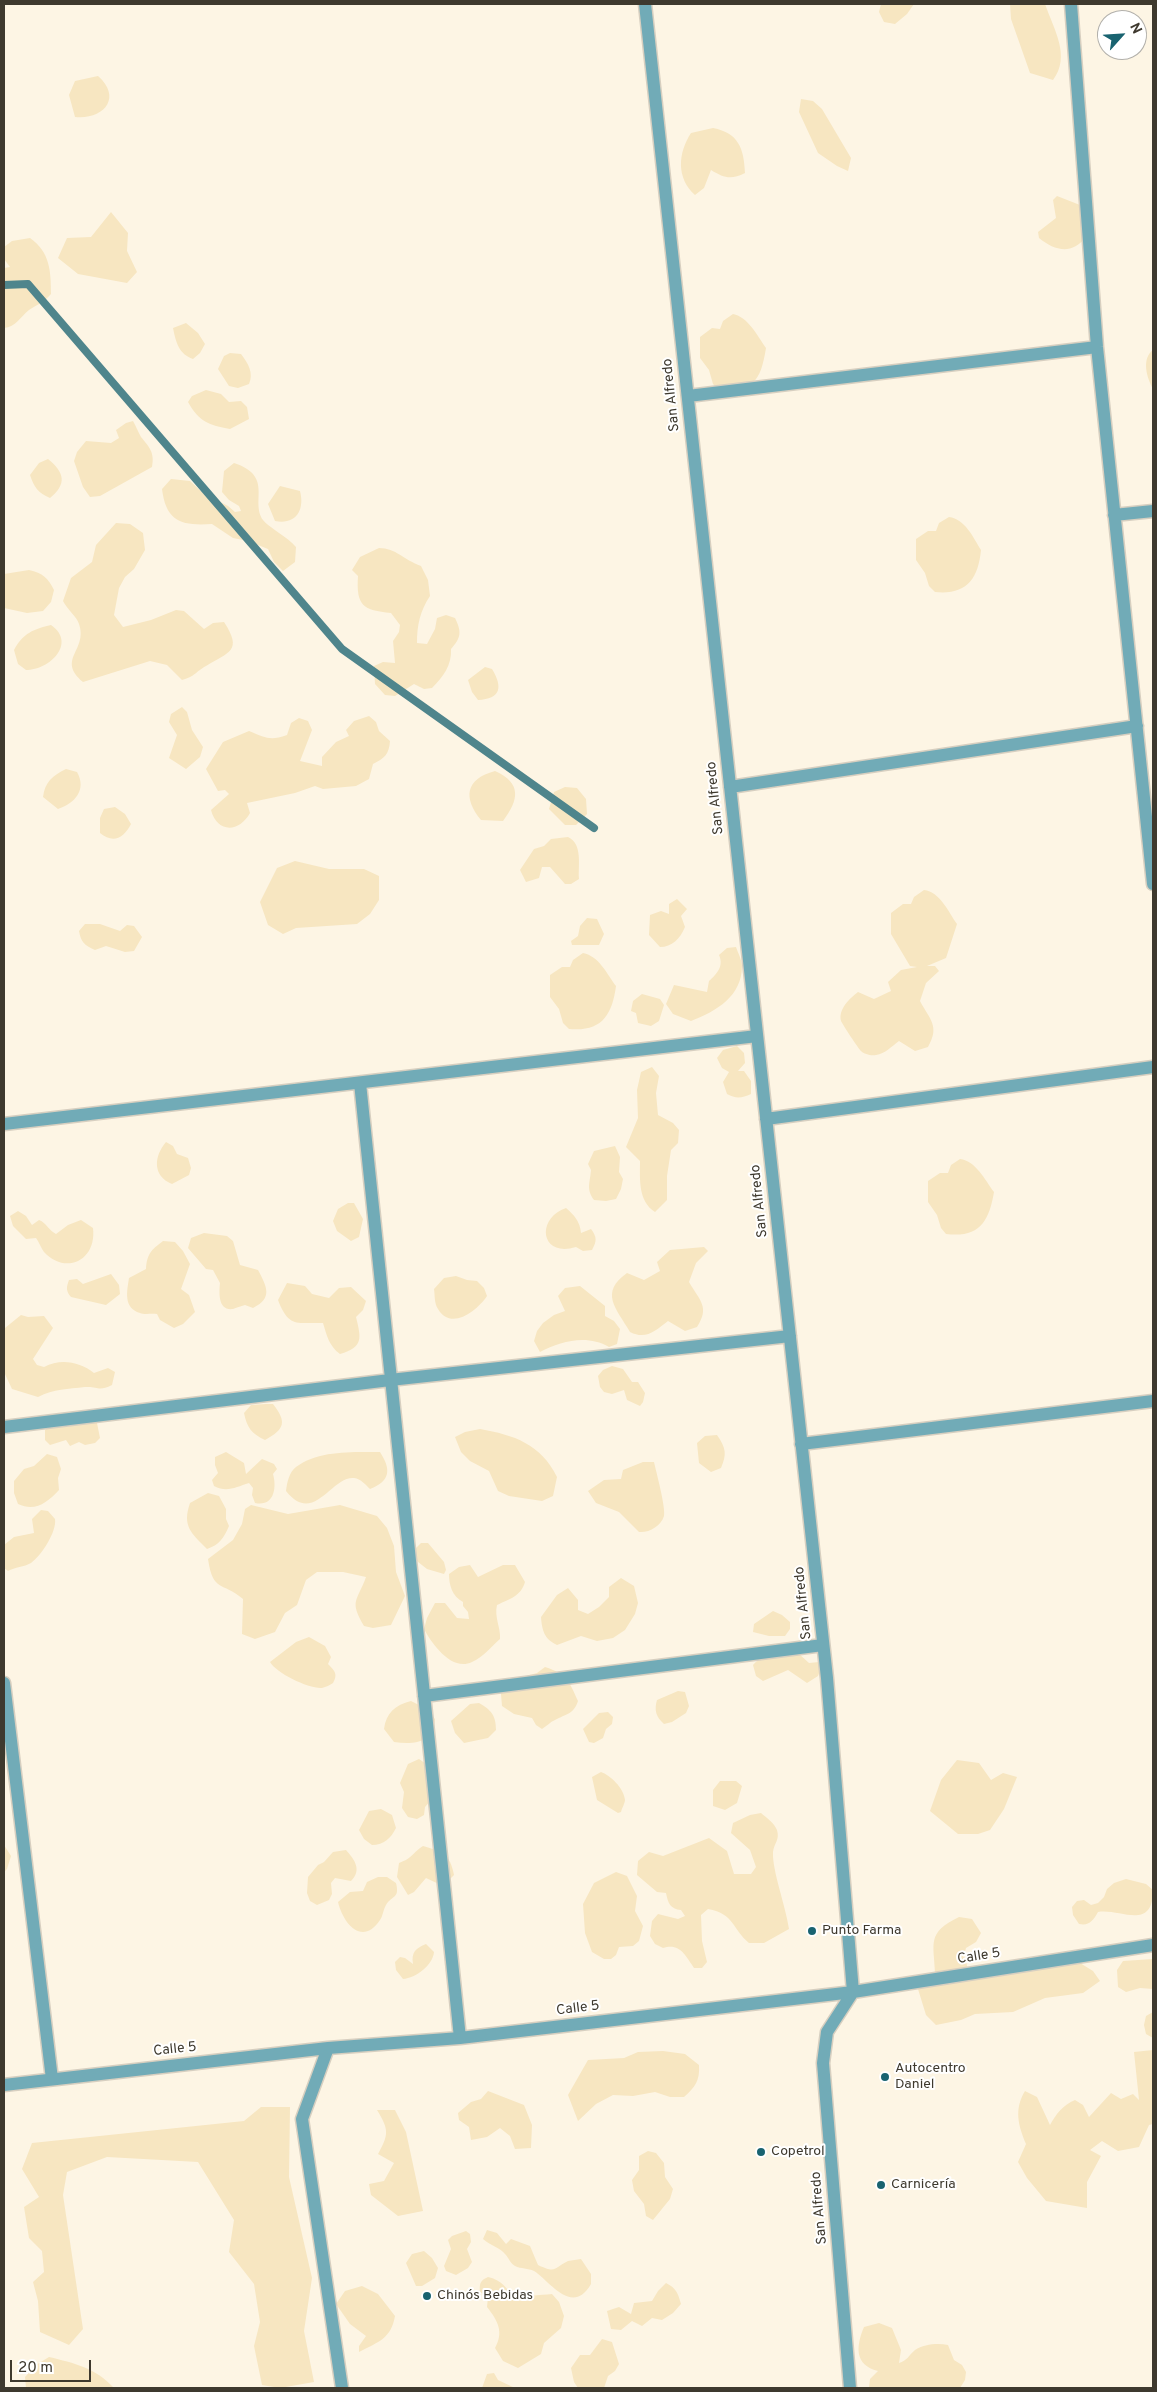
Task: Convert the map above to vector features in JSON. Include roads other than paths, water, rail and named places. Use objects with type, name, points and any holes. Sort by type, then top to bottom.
[{"type":"street","name":"San Alfredo","points":[[645,4],[823,1644],[853,1992],[828,2032],[823,2064],[850,2388]]},
{"type":"street","points":[[1071,4],[1097,347],[1153,884]]},
{"type":"street","points":[[688,396],[1097,347]]},
{"type":"street","points":[[1114,514],[1153,511]]},
{"type":"street","points":[[730,787],[1137,726]]},
{"type":"street","points":[[4,1124],[757,1036]]},
{"type":"street","points":[[766,1119],[1153,1067]]},
{"type":"street","points":[[360,1083],[460,2038]]},
{"type":"street","points":[[4,1427],[390,1380],[790,1336]]},
{"type":"street","points":[[802,1444],[1153,1401]]},
{"type":"street","points":[[424,1696],[823,1644]]},
{"type":"street","points":[[4,1683],[7,1737],[52,2079]]},
{"type":"street","name":"Calle 5","points":[[4,2085],[328,2048],[460,2038],[853,1992],[1153,1945]]},
{"type":"street","points":[[328,2048],[302,2119],[342,2388]]},
{"type":"waterway","points":[[4,285],[28,284],[342,649],[594,828]]},
{"type":"place","name":"Punto Farma","points":[[812,1931]]},
{"type":"place","name":"Autocentro Daniel","points":[[885,2077]]},
{"type":"place","name":"Copetrol","points":[[761,2152]]},
{"type":"place","name":"Carnicería","points":[[881,2185]]},
{"type":"place","name":"Chino´s Bebidas","points":[[427,2296]]}]
